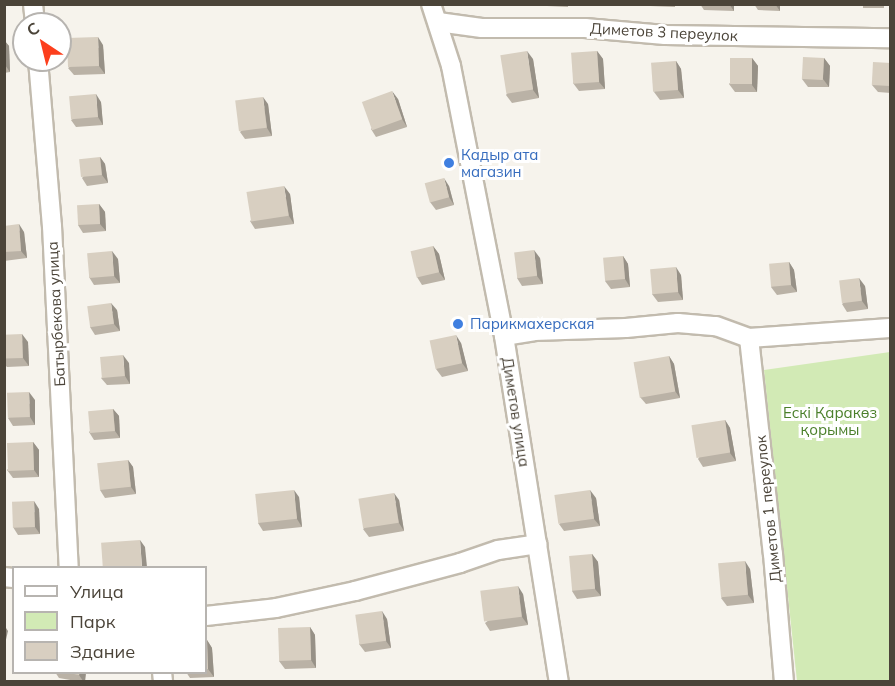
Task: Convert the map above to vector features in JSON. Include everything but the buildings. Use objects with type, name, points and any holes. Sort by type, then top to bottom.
[{"type":"street","name":"Диметов улица","points":[[431,4],[451,66],[504,336],[559,681]]},
{"type":"street","name":"Диметов 3 переулок","points":[[438,22],[482,28],[585,28],[665,35],[891,38]]},
{"type":"street","name":"Батырбекова улица","points":[[39,72],[52,226],[69,566]]},
{"type":"street","points":[[504,336],[534,331],[626,328],[678,323],[716,326],[749,338],[891,328]]},
{"type":"street","name":"Диметов 1 переулок","points":[[749,338],[773,554],[784,681]]},
{"type":"street","points":[[207,616],[276,608],[355,591],[460,563],[498,550],[538,544]]},
{"type":"green space","name":"Ескі Қаракөз қорымы","points":[[890,352],[890,681],[797,681],[764,370]]},
{"type":"place","name":"Кадыр ата магазин","points":[[449,163]]},
{"type":"place","name":"Парикмахерская","points":[[458,324]]}]
